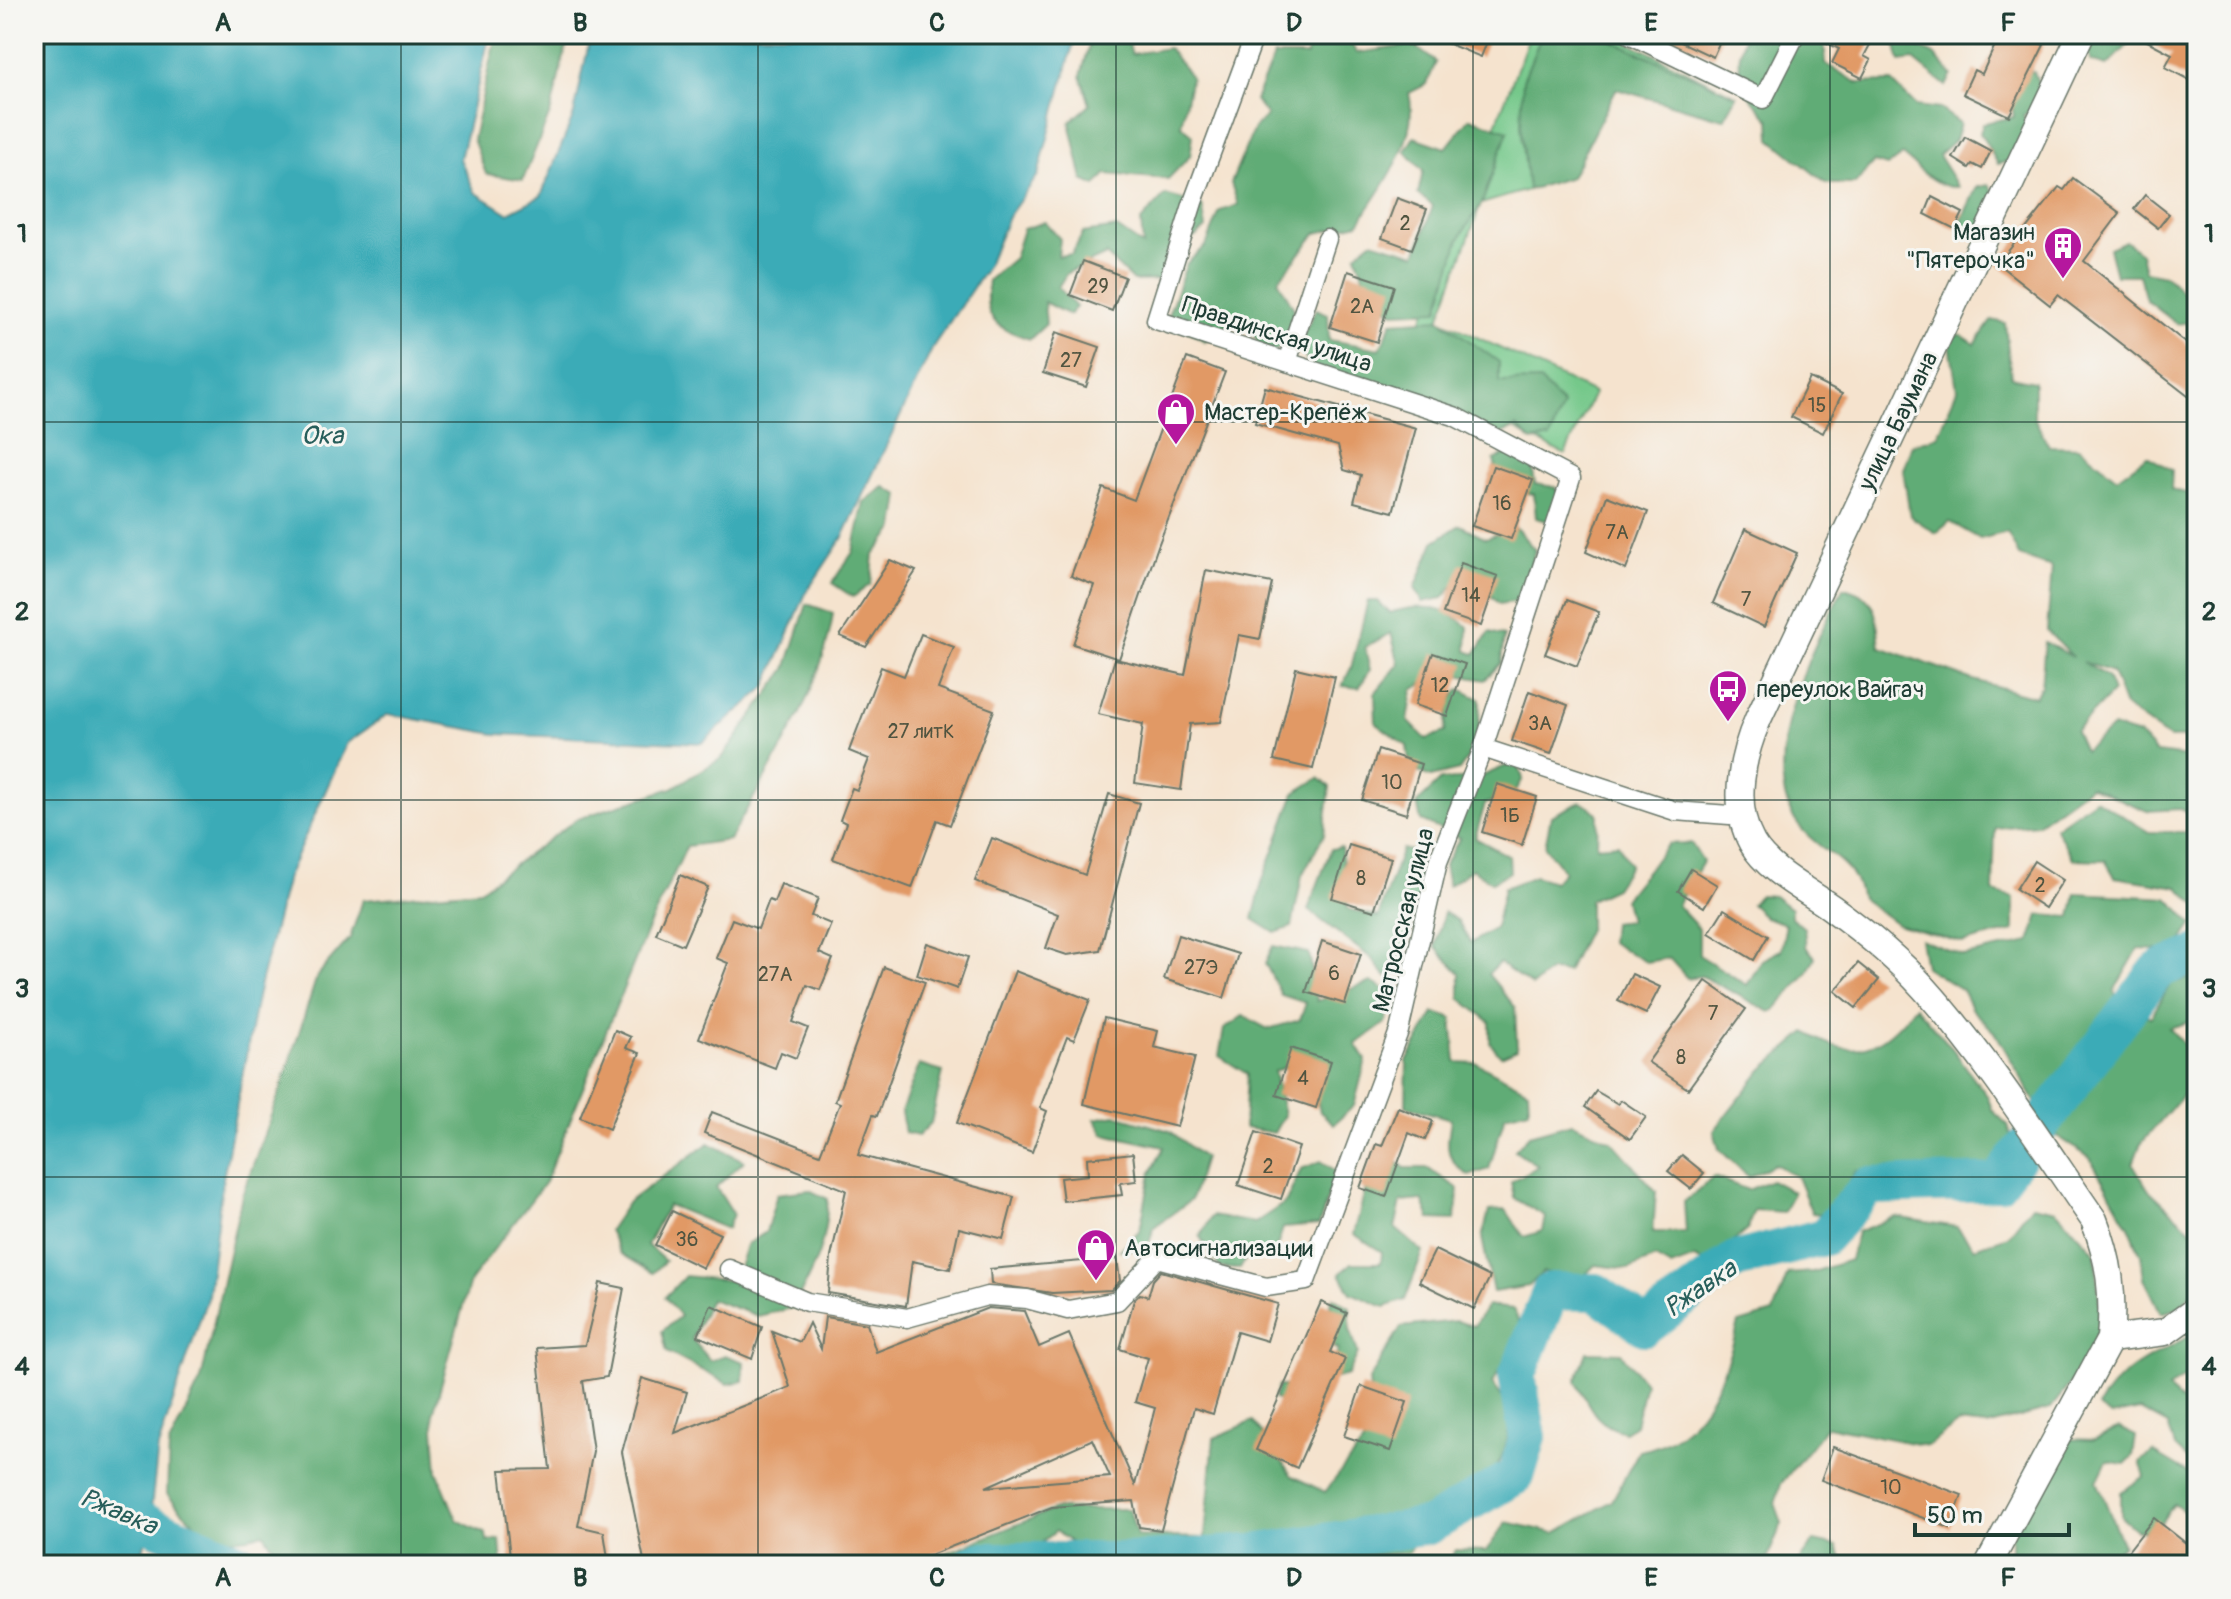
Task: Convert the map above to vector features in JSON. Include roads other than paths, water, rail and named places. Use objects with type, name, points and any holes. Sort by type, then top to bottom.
[{"type":"street","name":"Правдинская улица","points":[[1255,34],[1193,202],[1156,320],[1454,416],[1571,478]]},
{"type":"street","points":[[1629,34],[1763,99],[1796,34]]},
{"type":"street","name":"улица Баумана","points":[[1743,816],[1742,775],[1755,726],[2081,34]]},
{"type":"street","points":[[1287,362],[1327,239]]},
{"type":"street","name":"Матросская улица","points":[[729,1269],[807,1302],[907,1318],[987,1296],[1027,1299],[1068,1310],[1117,1301],[1157,1258],[1266,1287],[1306,1281],[1399,1031],[1438,862],[1483,748],[1571,478]]},
{"type":"street","points":[[1483,748],[1675,811],[1743,816],[1752,843],[1769,862],[1883,948],[1924,988],[1988,1069],[2094,1220],[2108,1254],[2114,1302],[2110,1339],[1988,1565]]},
{"type":"street","points":[[2110,1339],[2165,1332],[2197,1309]]},
{"type":"water","name":"Ока","points":[[34,34],[490,34],[460,159],[475,192],[508,213],[541,196],[574,114],[590,38],[594,34],[1076,34],[1038,175],[1008,217],[987,267],[934,345],[843,537],[806,593],[766,687],[702,743],[495,734],[388,714],[347,743],[287,877],[258,992],[222,1184],[208,1295],[158,1448],[149,1526],[140,1565],[34,1565]]},
{"type":"waterway","name":"Ржавка","points":[[971,1565],[981,1561],[1131,1561],[1253,1553],[1428,1526],[1516,1476],[1528,1437],[1517,1376],[1551,1291],[1596,1292],[1645,1327],[1735,1260],[1824,1237],[1869,1186],[1998,1182],[2158,970],[2197,954]]},
{"type":"waterway","name":"Ржавка","points":[[34,1476],[247,1565]]},
{"type":"place","name":"Магазин \"Пятерочка\"","points":[[2063,280]]},
{"type":"place","name":"Мастер-Крепёж","points":[[1176,446]]},
{"type":"place","name":"переулок Вайгач","points":[[1728,723]]},
{"type":"place","name":"Автосигнализации","points":[[1096,1282]]}]
